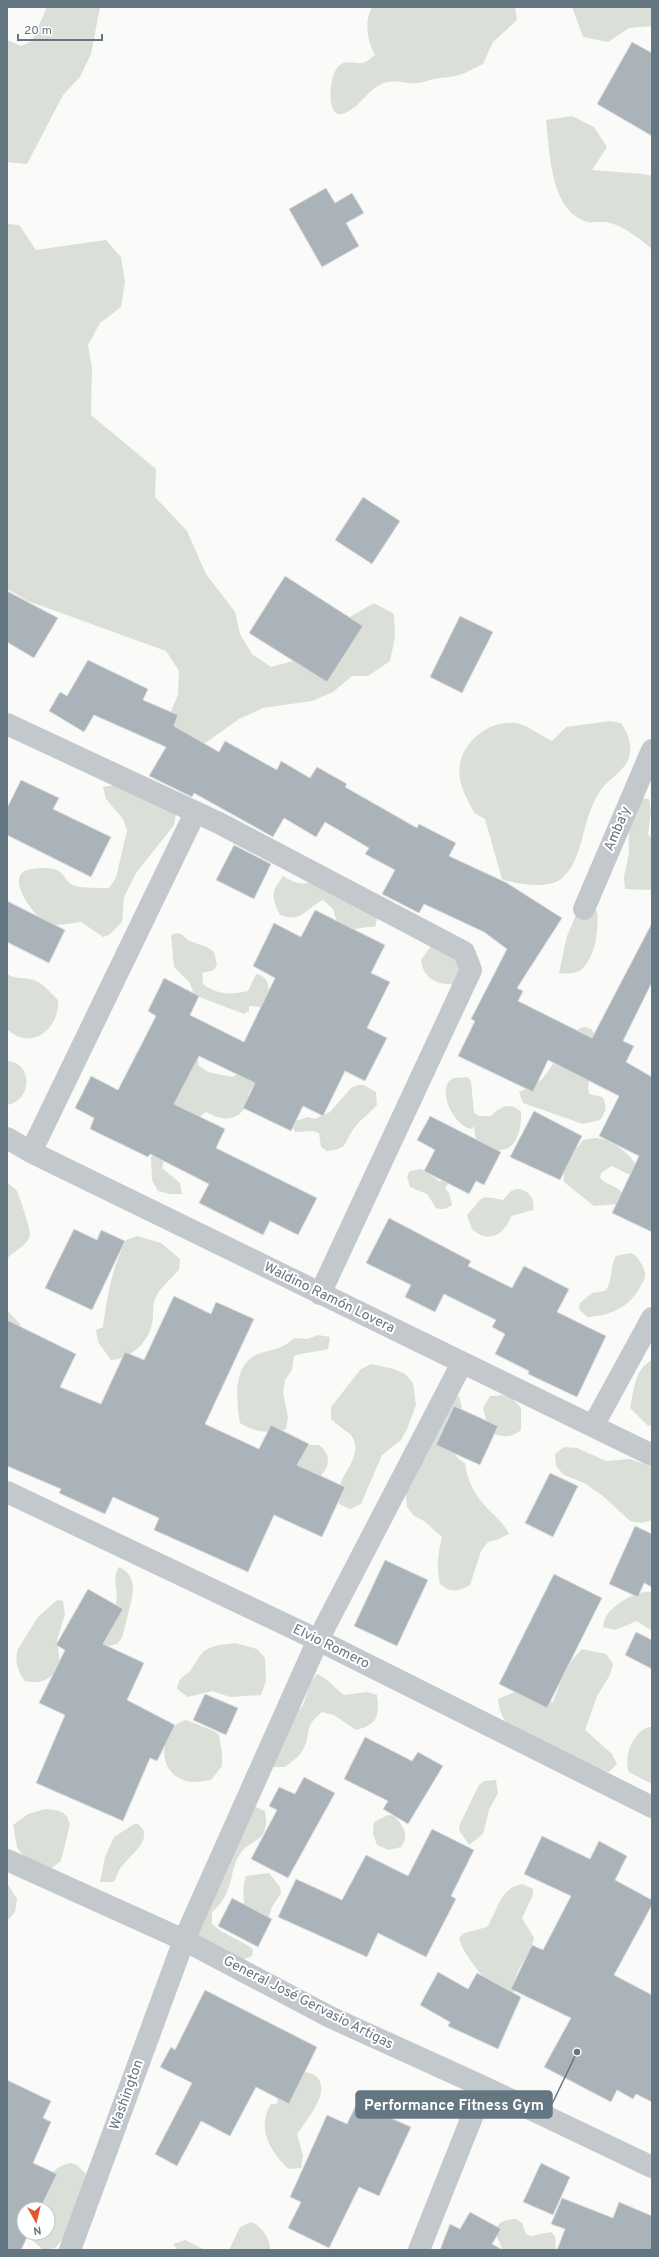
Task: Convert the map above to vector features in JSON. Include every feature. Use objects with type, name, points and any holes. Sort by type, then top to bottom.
[{"type":"street","points":[[7,724],[219,823],[464,952],[471,970],[320,1294]]},
{"type":"street","name":"Amba'y","points":[[584,909],[652,750]]},
{"type":"street","points":[[30,1152],[195,813]]},
{"type":"street","name":"Waldino Ramón Lovera","points":[[7,1138],[30,1152],[652,1455]]},
{"type":"street","points":[[593,1426],[652,1318]]},
{"type":"street","name":"Washington","points":[[70,2250],[184,1940],[318,1640],[462,1363]]},
{"type":"street","name":"Elvio Romero","points":[[7,1492],[318,1640],[652,1807]]},
{"type":"street","name":"General José Gervasio Artigas","points":[[7,1860],[184,1940],[330,2017],[484,2087],[652,2167]]},
{"type":"street","points":[[420,2250],[484,2087]]},
{"type":"shaded area","points":[[47,7],[100,7],[91,54],[80,77],[63,95],[27,164],[7,162],[7,40],[21,46],[32,41]]},
{"type":"shaded area","points":[[372,7],[515,7],[517,20],[493,42],[483,64],[459,75],[436,78],[421,83],[394,81],[380,84],[351,110],[339,114],[334,111],[330,97],[332,80],[337,68],[339,65],[349,62],[364,63],[375,55],[368,37],[367,25]]},
{"type":"shaded area","points":[[572,7],[652,7],[652,26],[629,28],[608,42],[583,37]]},
{"type":"shaded area","points":[[572,116],[594,127],[607,147],[592,170],[652,176],[652,249],[621,227],[607,222],[588,222],[575,216],[566,206],[559,194],[554,179],[546,120]]},
{"type":"shaded area","points":[[7,224],[19,225],[36,250],[106,240],[121,257],[125,282],[121,307],[100,323],[88,345],[92,368],[91,415],[156,469],[155,497],[187,531],[206,574],[235,612],[240,634],[252,654],[271,667],[293,661],[329,629],[374,603],[394,614],[395,637],[390,661],[368,676],[352,676],[333,692],[312,701],[263,708],[239,719],[201,746],[179,737],[169,716],[178,695],[179,671],[166,651],[28,601],[7,589]]},
{"type":"shaded area","points":[[610,721],[621,723],[624,727],[630,745],[628,760],[626,764],[599,792],[588,817],[577,855],[568,872],[556,882],[541,885],[515,883],[502,879],[485,819],[474,813],[461,783],[459,768],[467,747],[474,738],[484,731],[505,723],[521,724],[552,741],[566,727]]},
{"type":"shaded area","points":[[114,785],[176,814],[174,825],[136,873],[124,897],[122,922],[109,935],[103,937],[81,922],[58,925],[50,924],[37,915],[25,898],[20,889],[19,881],[21,874],[27,870],[49,868],[57,870],[68,882],[75,886],[109,888],[116,878],[127,830],[123,819],[106,799],[103,787]]},
{"type":"shaded area","points":[[637,798],[649,799],[651,811],[648,834],[652,839],[652,890],[625,889],[624,877],[629,853],[628,804]]},
{"type":"shaded area","points":[[326,875],[378,915],[375,927],[366,927],[340,932],[333,909],[323,900],[299,916],[287,917],[280,915],[275,903],[274,891],[283,876],[295,882],[304,883],[314,881]]},
{"type":"shaded area","points":[[587,907],[597,911],[596,941],[591,956],[583,968],[578,971],[559,973],[567,936],[577,913]]},
{"type":"shaded area","points":[[177,933],[181,934],[190,941],[205,946],[214,952],[217,964],[214,970],[202,973],[203,984],[208,988],[225,993],[248,991],[256,974],[265,978],[267,982],[268,994],[266,1003],[261,1007],[249,1006],[249,1011],[244,1014],[194,995],[190,983],[174,967],[171,935]]},
{"type":"shaded area","points":[[432,945],[464,962],[457,984],[444,984],[438,982],[433,980],[425,972],[422,967],[421,960]]},
{"type":"shaded area","points":[[7,974],[38,982],[58,1000],[57,1011],[49,1028],[34,1038],[16,1036],[7,1029]]},
{"type":"shaded area","points":[[584,1027],[591,1029],[595,1035],[588,1088],[589,1094],[602,1097],[605,1103],[605,1112],[600,1120],[583,1124],[523,1103],[519,1092],[541,1080],[572,1035]]},
{"type":"shaded area","points":[[199,1050],[198,1065],[208,1072],[232,1077],[242,1071],[255,1083],[248,1095],[246,1106],[238,1115],[222,1118],[206,1112],[192,1122],[179,1136],[168,1152],[162,1168],[180,1183],[182,1194],[170,1194],[158,1191],[152,1180],[151,1157],[157,1147],[164,1114]]},
{"type":"shaded area","points":[[7,1061],[16,1063],[22,1068],[25,1074],[26,1082],[22,1096],[16,1102],[7,1105]]},
{"type":"shaded area","points":[[467,1077],[471,1081],[474,1113],[479,1116],[491,1116],[505,1106],[513,1107],[521,1112],[519,1133],[516,1140],[507,1149],[492,1149],[483,1145],[475,1137],[474,1126],[472,1129],[465,1127],[453,1115],[446,1097],[448,1082],[454,1078]]},
{"type":"shaded area","points":[[358,1085],[364,1085],[376,1092],[377,1105],[357,1124],[351,1132],[346,1144],[335,1150],[327,1151],[321,1147],[319,1133],[313,1131],[295,1132],[293,1127],[296,1121],[308,1117],[315,1119],[330,1112],[351,1088]]},
{"type":"shaded area","points":[[595,1138],[608,1141],[621,1149],[633,1160],[636,1166],[638,1172],[628,1174],[612,1166],[602,1172],[600,1177],[602,1180],[617,1188],[622,1193],[618,1204],[594,1206],[564,1182],[564,1171],[566,1165],[583,1140]]},
{"type":"shaded area","points":[[422,1169],[439,1181],[451,1180],[445,1188],[449,1193],[452,1205],[444,1209],[436,1208],[427,1194],[410,1187],[407,1176],[410,1171]]},
{"type":"shaded area","points":[[7,1183],[17,1191],[27,1220],[30,1235],[29,1239],[7,1259]]},
{"type":"shaded area","points":[[517,1189],[525,1191],[530,1195],[533,1202],[533,1210],[511,1216],[505,1228],[495,1235],[484,1236],[478,1234],[472,1229],[467,1215],[481,1199],[488,1198],[503,1200],[511,1191]]},
{"type":"shaded area","points":[[137,1236],[161,1243],[180,1259],[179,1270],[163,1287],[155,1299],[152,1324],[147,1338],[137,1349],[125,1357],[111,1360],[98,1342],[96,1330],[103,1327],[111,1282],[121,1251],[126,1240]]},
{"type":"shaded area","points":[[630,1253],[637,1257],[645,1271],[645,1278],[635,1296],[617,1310],[603,1315],[587,1317],[579,1309],[580,1303],[592,1293],[605,1291],[610,1283],[616,1256]]},
{"type":"shaded area","points":[[7,1310],[21,1325],[11,1332],[7,1329]]},
{"type":"shaded area","points":[[318,1335],[330,1337],[328,1349],[294,1356],[292,1370],[285,1380],[283,1393],[288,1417],[286,1429],[268,1432],[257,1430],[240,1423],[237,1393],[238,1382],[245,1364],[261,1353],[282,1347],[294,1338],[307,1339]]},
{"type":"shaded area","points":[[652,1360],[652,1426],[647,1425],[630,1408],[638,1375],[646,1364]]},
{"type":"shaded area","points":[[371,1364],[394,1369],[405,1374],[413,1383],[416,1405],[401,1440],[382,1455],[361,1504],[350,1509],[339,1504],[339,1493],[341,1482],[355,1454],[354,1441],[351,1435],[331,1419],[331,1407],[361,1369]]},
{"type":"shaded area","points":[[502,1395],[513,1399],[521,1408],[521,1430],[509,1436],[502,1436],[489,1432],[483,1408],[490,1396]]},
{"type":"shaded area","points":[[459,1396],[462,1407],[449,1427],[452,1448],[457,1457],[465,1463],[472,1487],[479,1498],[502,1523],[509,1534],[488,1542],[481,1551],[470,1585],[462,1589],[451,1590],[440,1584],[438,1560],[442,1537],[424,1521],[414,1516],[407,1507],[405,1484],[447,1401]]},
{"type":"shaded area","points":[[308,1445],[319,1445],[324,1449],[328,1458],[328,1463],[324,1472],[316,1481],[295,1474],[298,1453]]},
{"type":"shaded area","points":[[564,1447],[577,1448],[606,1461],[630,1459],[652,1467],[652,1520],[642,1523],[630,1521],[603,1496],[584,1483],[564,1475],[556,1466],[555,1454]]},
{"type":"shaded area","points":[[119,1567],[126,1571],[130,1576],[133,1588],[131,1601],[122,1638],[117,1644],[105,1647],[98,1644],[116,1604],[117,1594],[115,1581]]},
{"type":"shaded area","points":[[652,1592],[652,1631],[637,1621],[615,1630],[603,1627],[606,1616],[621,1602],[640,1593]]},
{"type":"shaded area","points":[[57,1600],[63,1601],[65,1614],[57,1640],[60,1665],[57,1670],[46,1680],[36,1682],[25,1681],[17,1666],[16,1657],[18,1649],[38,1617]]},
{"type":"shaded area","points":[[235,1643],[257,1649],[265,1658],[266,1681],[261,1695],[230,1697],[212,1691],[188,1697],[177,1689],[182,1677],[189,1672],[203,1653],[211,1647]]},
{"type":"shaded area","points":[[582,1649],[606,1654],[613,1664],[610,1675],[597,1696],[585,1730],[612,1754],[617,1764],[609,1772],[554,1750],[525,1736],[506,1722],[499,1705],[498,1699],[520,1690],[541,1703],[553,1702],[568,1667]]},
{"type":"shaded area","points":[[317,1674],[325,1678],[344,1695],[367,1692],[377,1695],[378,1709],[376,1718],[369,1725],[356,1730],[334,1715],[322,1712],[312,1722],[306,1744],[299,1755],[285,1767],[273,1767],[279,1733],[303,1705],[310,1684]]},
{"type":"shaded area","points":[[186,1720],[214,1731],[219,1735],[222,1753],[222,1766],[211,1780],[192,1782],[179,1778],[171,1771],[166,1762],[164,1751],[170,1732],[177,1724]]},
{"type":"shaded area","points":[[652,1727],[652,1783],[629,1772],[627,1766],[628,1752],[634,1739],[643,1730]]},
{"type":"shaded area","points":[[496,1780],[498,1793],[489,1810],[483,1834],[469,1845],[459,1830],[460,1824],[479,1785],[484,1781]]},
{"type":"shaded area","points":[[253,1806],[265,1811],[266,1824],[264,1832],[243,1850],[238,1857],[229,1888],[220,1904],[212,1912],[212,1924],[253,1949],[252,1956],[242,1960],[192,1932]]},
{"type":"shaded area","points":[[46,1809],[61,1812],[67,1816],[70,1824],[61,1861],[50,1869],[31,1867],[17,1847],[13,1825],[28,1814]]},
{"type":"shaded area","points":[[388,1815],[394,1816],[397,1819],[403,1827],[405,1835],[404,1843],[401,1847],[389,1850],[377,1845],[373,1834],[374,1822]]},
{"type":"shaded area","points":[[136,1823],[142,1828],[144,1834],[140,1845],[120,1868],[113,1882],[100,1882],[105,1857],[114,1837]]},
{"type":"shaded area","points":[[269,1873],[280,1887],[281,1893],[272,1907],[268,1920],[245,1919],[243,1892],[246,1876]]},
{"type":"shaded area","points":[[7,1883],[17,1899],[15,1912],[7,1921]]},
{"type":"shaded area","points":[[522,1884],[533,1889],[533,1895],[522,1918],[534,1938],[529,1952],[518,1971],[514,1984],[514,1992],[503,1996],[491,1985],[470,1960],[459,1938],[464,1933],[487,1927],[500,1901],[508,1890],[514,1886]]},
{"type":"shaded area","points":[[300,2071],[313,2074],[320,2080],[320,2098],[297,2134],[303,2156],[301,2168],[289,2169],[276,2155],[267,2139],[265,2121],[271,2104],[277,2104],[281,2081]]},
{"type":"shaded area","points":[[71,2163],[77,2165],[89,2177],[64,2238],[55,2248],[43,2250],[33,2241],[56,2241],[56,2201],[33,2201],[45,2181],[51,2174],[63,2165]]},
{"type":"shaded area","points":[[516,2219],[522,2223],[526,2234],[531,2236],[551,2232],[555,2236],[556,2250],[503,2250],[497,2238],[497,2228],[502,2222]]},
{"type":"shaded area","points":[[251,2222],[262,2229],[265,2233],[269,2241],[270,2250],[229,2250],[240,2227]]},
{"type":"shaded area","points":[[185,2240],[205,2250],[178,2250],[173,2244]]},
{"type":"building","points":[[632,42],[652,53],[652,136],[597,104]]},
{"type":"building","points":[[326,188],[335,203],[352,193],[364,213],[346,223],[359,246],[322,267],[289,209]]},
{"type":"building","points":[[363,497],[400,521],[372,564],[335,540]]},
{"type":"building","points":[[285,576],[363,626],[327,682],[249,633]]},
{"type":"building","points":[[7,591],[58,618],[34,658],[7,642]]},
{"type":"building","points":[[460,616],[493,632],[462,693],[430,677]]},
{"type":"building","points":[[88,660],[148,689],[143,700],[178,715],[174,726],[219,752],[225,741],[277,770],[281,761],[310,778],[317,767],[347,784],[345,787],[417,828],[419,824],[456,843],[449,856],[507,883],[562,918],[517,988],[523,991],[518,1001],[592,1038],[652,923],[652,982],[623,1041],[634,1046],[626,1062],[652,1077],[652,1232],[612,1213],[639,1156],[599,1136],[619,1096],[548,1060],[533,1092],[458,1056],[475,1021],[471,1019],[507,949],[484,932],[424,904],[419,913],[382,894],[395,870],[365,854],[369,848],[325,822],[316,837],[284,818],[273,837],[194,793],[192,797],[149,776],[166,747],[94,715],[84,732],[49,711],[60,692],[67,696]]},
{"type":"building","points":[[21,780],[59,798],[53,809],[111,837],[91,877],[7,835],[7,808]]},
{"type":"building","points":[[234,845],[271,864],[254,899],[216,880]]},
{"type":"building","points":[[7,901],[65,930],[49,963],[7,942]]},
{"type":"building","points":[[315,910],[385,945],[371,973],[390,982],[367,1028],[387,1038],[365,1081],[345,1071],[323,1116],[303,1106],[291,1131],[243,1108],[255,1083],[199,1056],[174,1104],[225,1129],[216,1148],[317,1198],[298,1235],[270,1221],[263,1235],[199,1203],[209,1184],[150,1154],[148,1157],[90,1129],[94,1118],[75,1108],[91,1076],[118,1090],[156,1016],[148,1011],[164,978],[199,996],[190,1015],[244,1042],[275,978],[253,966],[274,923],[301,937]]},
{"type":"building","points":[[534,1111],[582,1136],[560,1180],[510,1157]]},
{"type":"building","points":[[430,1116],[501,1152],[484,1185],[476,1181],[469,1194],[424,1171],[435,1150],[417,1140]]},
{"type":"building","points":[[389,1218],[471,1261],[468,1266],[512,1288],[524,1266],[569,1289],[557,1312],[606,1336],[577,1397],[528,1374],[529,1371],[495,1354],[505,1334],[492,1327],[496,1320],[444,1294],[435,1312],[405,1297],[411,1285],[366,1263]]},
{"type":"building","points":[[74,1229],[97,1240],[101,1230],[125,1241],[92,1310],[45,1288]]},
{"type":"building","points":[[174,1296],[211,1314],[216,1302],[254,1319],[205,1424],[259,1449],[271,1425],[309,1444],[297,1465],[345,1487],[322,1537],[274,1515],[248,1572],[154,1530],[159,1518],[113,1497],[105,1514],[59,1493],[61,1489],[7,1466],[7,1320],[76,1354],[60,1387],[101,1404],[125,1352],[144,1360]]},
{"type":"building","points":[[454,1406],[498,1426],[480,1465],[436,1445]]},
{"type":"building","points":[[550,1473],[578,1486],[553,1537],[525,1523]]},
{"type":"building","points":[[635,1526],[652,1534],[652,1587],[644,1583],[638,1597],[609,1584]]},
{"type":"building","points":[[385,1560],[428,1580],[397,1646],[354,1626]]},
{"type":"building","points":[[554,1574],[602,1598],[547,1708],[499,1684]]},
{"type":"building","points":[[88,1589],[123,1609],[103,1644],[144,1663],[127,1700],[175,1725],[157,1761],[150,1758],[123,1821],[36,1783],[65,1715],[39,1703],[65,1650],[56,1645]]},
{"type":"building","points":[[636,1632],[652,1640],[652,1669],[625,1655]]},
{"type":"building","points":[[205,1694],[238,1708],[226,1735],[193,1720]]},
{"type":"building","points":[[365,1737],[412,1761],[418,1752],[443,1766],[408,1824],[383,1809],[388,1801],[344,1779]]},
{"type":"building","points":[[304,1777],[335,1793],[288,1878],[251,1859],[277,1810],[269,1806],[279,1787],[295,1794]]},
{"type":"building","points":[[432,1829],[474,1850],[451,1896],[456,1899],[426,1957],[378,1933],[367,1957],[278,1917],[296,1879],[342,1900],[366,1855],[408,1876]]},
{"type":"building","points":[[542,1836],[590,1859],[599,1841],[627,1856],[615,1880],[652,1900],[652,1905],[614,1975],[652,1995],[652,2102],[636,2094],[633,2099],[617,2090],[611,2102],[544,2067],[571,2018],[511,1989],[532,1945],[543,1950],[571,1896],[524,1874]]},
{"type":"building","points":[[232,1898],[272,1919],[258,1947],[218,1926]]},
{"type":"building","points":[[438,1972],[468,1989],[477,1973],[521,1997],[498,2049],[448,2026],[450,2022],[420,2005]]},
{"type":"building","points":[[205,1990],[317,2047],[289,2104],[256,2087],[230,2136],[201,2121],[177,2166],[155,2154],[192,2083],[160,2067],[171,2047],[175,2050]]},
{"type":"building","points":[[7,2080],[51,2101],[43,2118],[51,2122],[33,2163],[57,2174],[44,2201],[16,2201],[16,2241],[25,2241],[21,2250],[7,2250]]},
{"type":"building","points":[[357,2103],[411,2127],[379,2196],[359,2187],[329,2248],[288,2228],[301,2202],[290,2197],[327,2115],[347,2124]]},
{"type":"building","points":[[541,2163],[570,2177],[553,2215],[523,2202]]},
{"type":"building","points":[[562,2198],[613,2218],[619,2202],[652,2216],[652,2250],[557,2250],[565,2229],[551,2224]]},
{"type":"building","points":[[470,2212],[501,2229],[492,2244],[503,2250],[440,2250],[450,2224],[460,2229]]},
{"type":"place","name":"Performance Fitness Gym","points":[[577,2052]]}]
